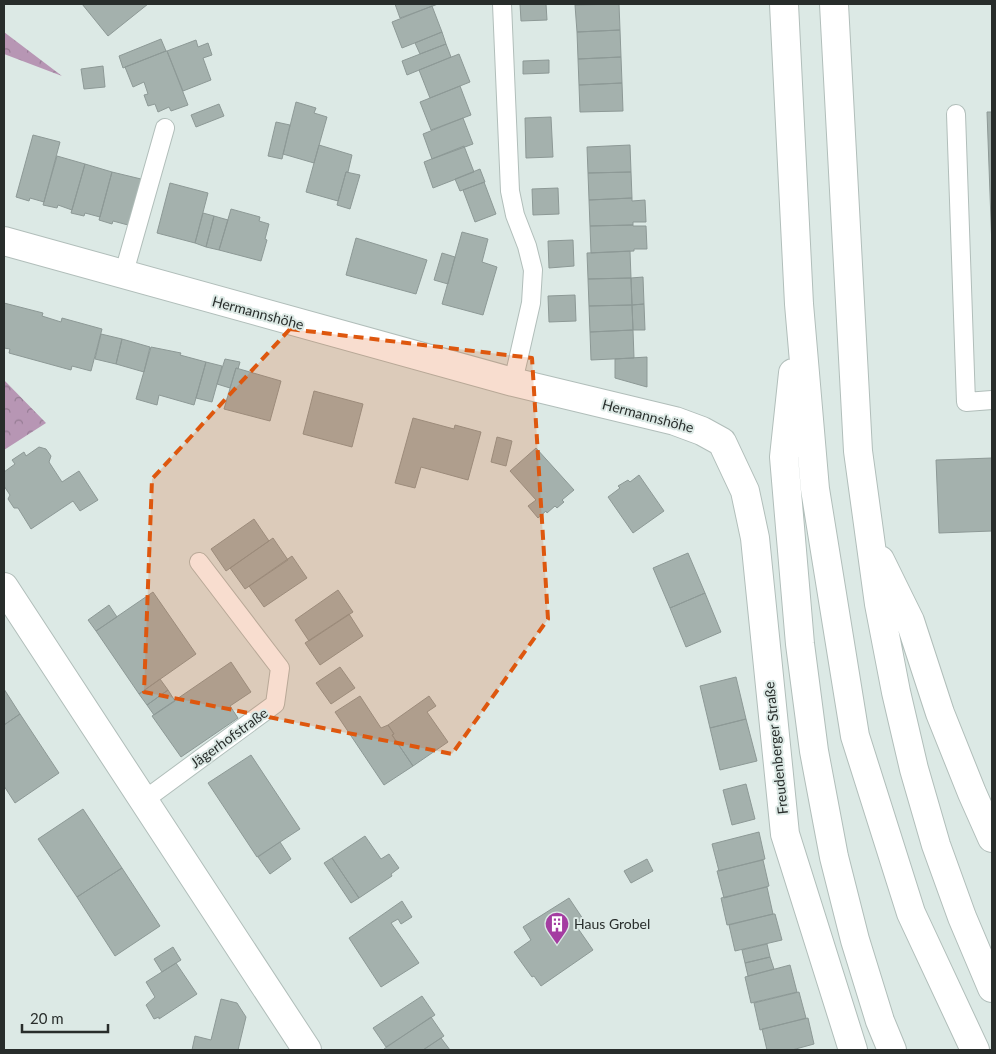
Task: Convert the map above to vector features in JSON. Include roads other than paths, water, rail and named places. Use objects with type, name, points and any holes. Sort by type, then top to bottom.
[{"type":"main road","points":[[784,4],[799,304],[815,489],[855,736],[911,913],[974,1050]]},
{"type":"main road","points":[[834,4],[858,451],[879,604],[896,692],[914,769],[936,845],[962,917],[992,988]]},
{"type":"main road","name":"Hermannshöhe","points":[[4,242],[513,382],[675,421],[702,431],[722,442]]},
{"type":"main road","points":[[799,304],[784,457],[800,644],[814,751],[834,857],[855,940],[880,1021],[892,1050]]},
{"type":"main road","name":"Freudenberger Straße","points":[[722,442],[745,491],[755,538],[785,834],[853,1050]]},
{"type":"main road","points":[[870,538],[910,621],[940,714],[992,838]]},
{"type":"main road","points":[[4,587],[301,1048]]},
{"type":"lane","points":[[502,4],[510,191],[515,215],[534,270],[531,303],[513,382]]},
{"type":"lane","points":[[956,114],[966,402],[992,400]]},
{"type":"lane","points":[[123,276],[166,128]]},
{"type":"lane","name":"Jägerhofstraße","points":[[143,801],[275,704],[280,668],[199,562]]},
{"type":"place","name":"Haus Grobel","points":[[557,945]]}]
